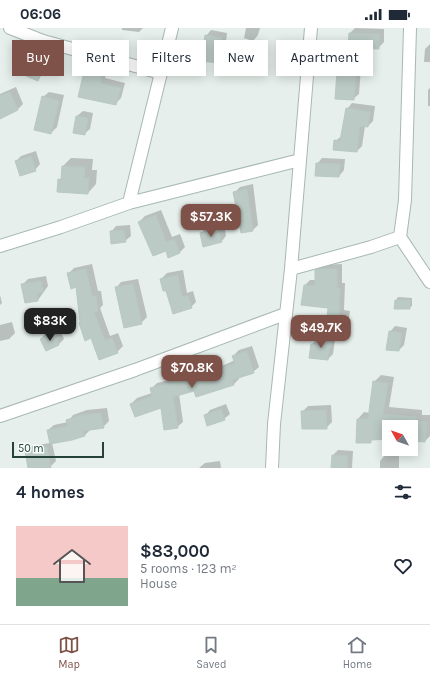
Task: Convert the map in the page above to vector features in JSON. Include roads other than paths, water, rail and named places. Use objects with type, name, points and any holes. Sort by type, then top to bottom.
[{"type":"street","points":[[10,28],[44,41],[137,66]]},
{"type":"street","points":[[169,40],[172,28]]},
{"type":"street","points":[[272,468],[274,424],[291,269],[311,28]]},
{"type":"street","points":[[410,28],[405,200],[400,237],[430,282]]},
{"type":"street","points":[[129,203],[160,76]]},
{"type":"street","points":[[0,246],[61,227],[129,203],[300,160]]},
{"type":"street","points":[[291,269],[371,247],[400,237]]},
{"type":"street","points":[[0,416],[135,370],[285,314]]}]
